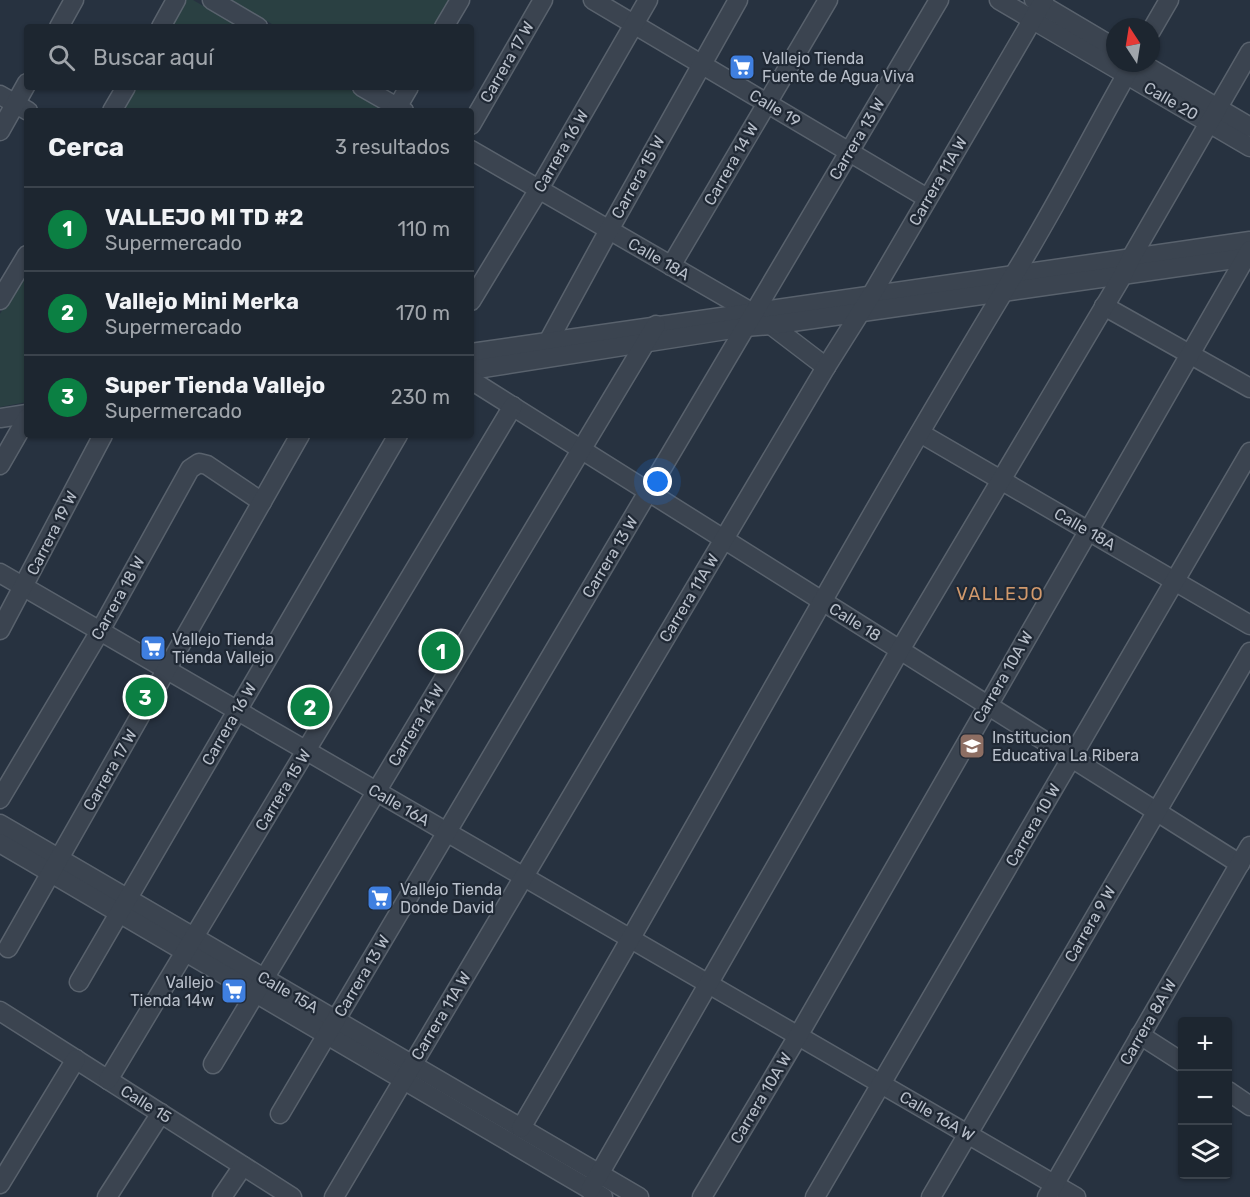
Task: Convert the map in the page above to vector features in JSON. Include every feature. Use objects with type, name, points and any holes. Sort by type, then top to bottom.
[{"type":"street","points":[[61,24],[74,0]]},
{"type":"street","points":[[162,24],[176,0]]},
{"type":"street","points":[[212,0],[253,24]]},
{"type":"street","points":[[446,24],[460,0]]},
{"type":"street","name":"Carrera 17 W","points":[[474,120],[543,0]]},
{"type":"street","name":"Calle 19","points":[[593,0],[927,198]]},
{"type":"street","name":"Carrera 16 W","points":[[474,296],[648,0]]},
{"type":"street","name":"Carrera 15 W","points":[[547,349],[609,230],[738,0]]},
{"type":"street","name":"Carrera 14 W","points":[[671,266],[828,0]]},
{"type":"street","name":"Carrera 13 W","points":[[280,1114],[939,0]]},
{"type":"street","name":"Calle 20","points":[[999,0],[1038,6],[1106,43]]},
{"type":"street","points":[[1159,18],[1169,0]]},
{"type":"street","name":"Calle 20","points":[[1038,6],[1106,53]]},
{"type":"street","name":"Carrera 11A W","points":[[334,1197],[826,367],[872,294],[1038,6]]},
{"type":"street","points":[[597,1187],[707,984],[782,859],[900,650],[1123,275],[1250,52]]},
{"type":"street","points":[[521,1128],[632,939],[920,433],[1002,292],[1015,274],[1127,72]]},
{"type":"street","name":"Calle 20","points":[[1134,72],[1213,115],[1250,127]]},
{"type":"street","name":"Calle 20","points":[[1153,72],[1213,115],[1250,147]]},
{"type":"street","points":[[0,131],[24,88]]},
{"type":"street","points":[[114,108],[124,90]]},
{"type":"street","points":[[367,90],[396,108]]},
{"type":"street","points":[[400,108],[408,90]]},
{"type":"street","name":"Calle 18A","points":[[474,152],[671,266],[749,320]]},
{"type":"street","points":[[474,353],[643,344],[872,294],[1131,258],[1249,251]]},
{"type":"street","points":[[474,369],[547,349],[656,325],[749,320],[771,325],[1123,275],[1249,251]]},
{"type":"street","name":"Carrera 10A W","points":[[702,1197],[798,1036],[1249,251]]},
{"type":"street","points":[[0,300],[24,260]]},
{"type":"street","points":[[1104,306],[1250,388]]},
{"type":"street","name":"Carrera 14 W","points":[[213,1064],[656,325]]},
{"type":"street","points":[[771,325],[826,367]]},
{"type":"street","name":"Calle 18","points":[[474,382],[1240,864]]},
{"type":"street","name":"Carrera 15 W","points":[[108,1080],[513,406]]},
{"type":"street","points":[[0,418],[24,424]]},
{"type":"street","points":[[0,435],[24,424]]},
{"type":"street","points":[[0,465],[24,426]]},
{"type":"street","name":"Calle 18A","points":[[920,433],[1250,626]]},
{"type":"street","name":"Carrera 19 W","points":[[0,630],[101,438]]},
{"type":"street","name":"Carrera 17 W","points":[[9,948],[298,438]]},
{"type":"street","name":"Carrera 16 W","points":[[79,982],[396,438]]},
{"type":"street","name":"Carrera 10 W","points":[[815,1197],[1250,452]]},
{"type":"street","name":"Carrera 18 W","points":[[0,799],[100,631],[190,469],[200,464],[207,465],[262,502]]},
{"type":"street","name":"Calle 16A","points":[[0,573],[798,1036]]},
{"type":"street","name":"Carrera 9 W","points":[[931,1197],[1250,652]]},
{"type":"street","name":"Calle 15A","points":[[0,824],[56,866],[498,1125],[597,1187],[639,1197]]},
{"type":"street","name":"Calle 15A","points":[[0,843],[56,866]]},
{"type":"street","name":"Carrera 8A W","points":[[1050,1191],[1250,846]]},
{"type":"street","name":"Calle 15","points":[[0,1011],[292,1197]]},
{"type":"street","points":[[1140,1035],[1178,1059]]},
{"type":"street","name":"Calle 16A W","points":[[798,1036],[967,1134],[1050,1191],[1076,1197]]},
{"type":"street","points":[[0,1184],[76,1059]]},
{"type":"street","points":[[1232,1094],[1250,1106]]},
{"type":"street","points":[[107,1197],[161,1113]]},
{"type":"street","name":"Calle 15A","points":[[498,1125],[521,1128],[597,1187]]},
{"type":"street","points":[[222,1197],[243,1166]]},
{"type":"green space","points":[[182,0],[193,0],[235,24],[169,24]]},
{"type":"green space","points":[[231,0],[451,0],[437,24],[272,24]]},
{"type":"green space","points":[[130,90],[350,90],[383,108],[120,108]]},
{"type":"green space","points":[[24,273],[24,403],[0,407],[0,314]]},
{"type":"place","name":"Vallejo Tienda Fuente de Agua Viva","points":[[742,67]]},
{"type":"place","name":"Vallejo Tienda Tienda Vallejo","points":[[153,648]]},
{"type":"place","name":"VALLEJO MI TD #2","points":[[441,651]]},
{"type":"place","name":"Super Tienda Vallejo","points":[[145,697]]},
{"type":"place","name":"Vallejo Mini Merka","points":[[310,707]]},
{"type":"place","name":"Institucion Educativa La Ribera","points":[[972,746]]},
{"type":"place","name":"Vallejo Tienda Donde David","points":[[380,898]]},
{"type":"place","name":"Vallejo Tienda 14w","points":[[234,991]]},
{"type":"district","name":"VALLEJO","points":[[1000,594]]}]
